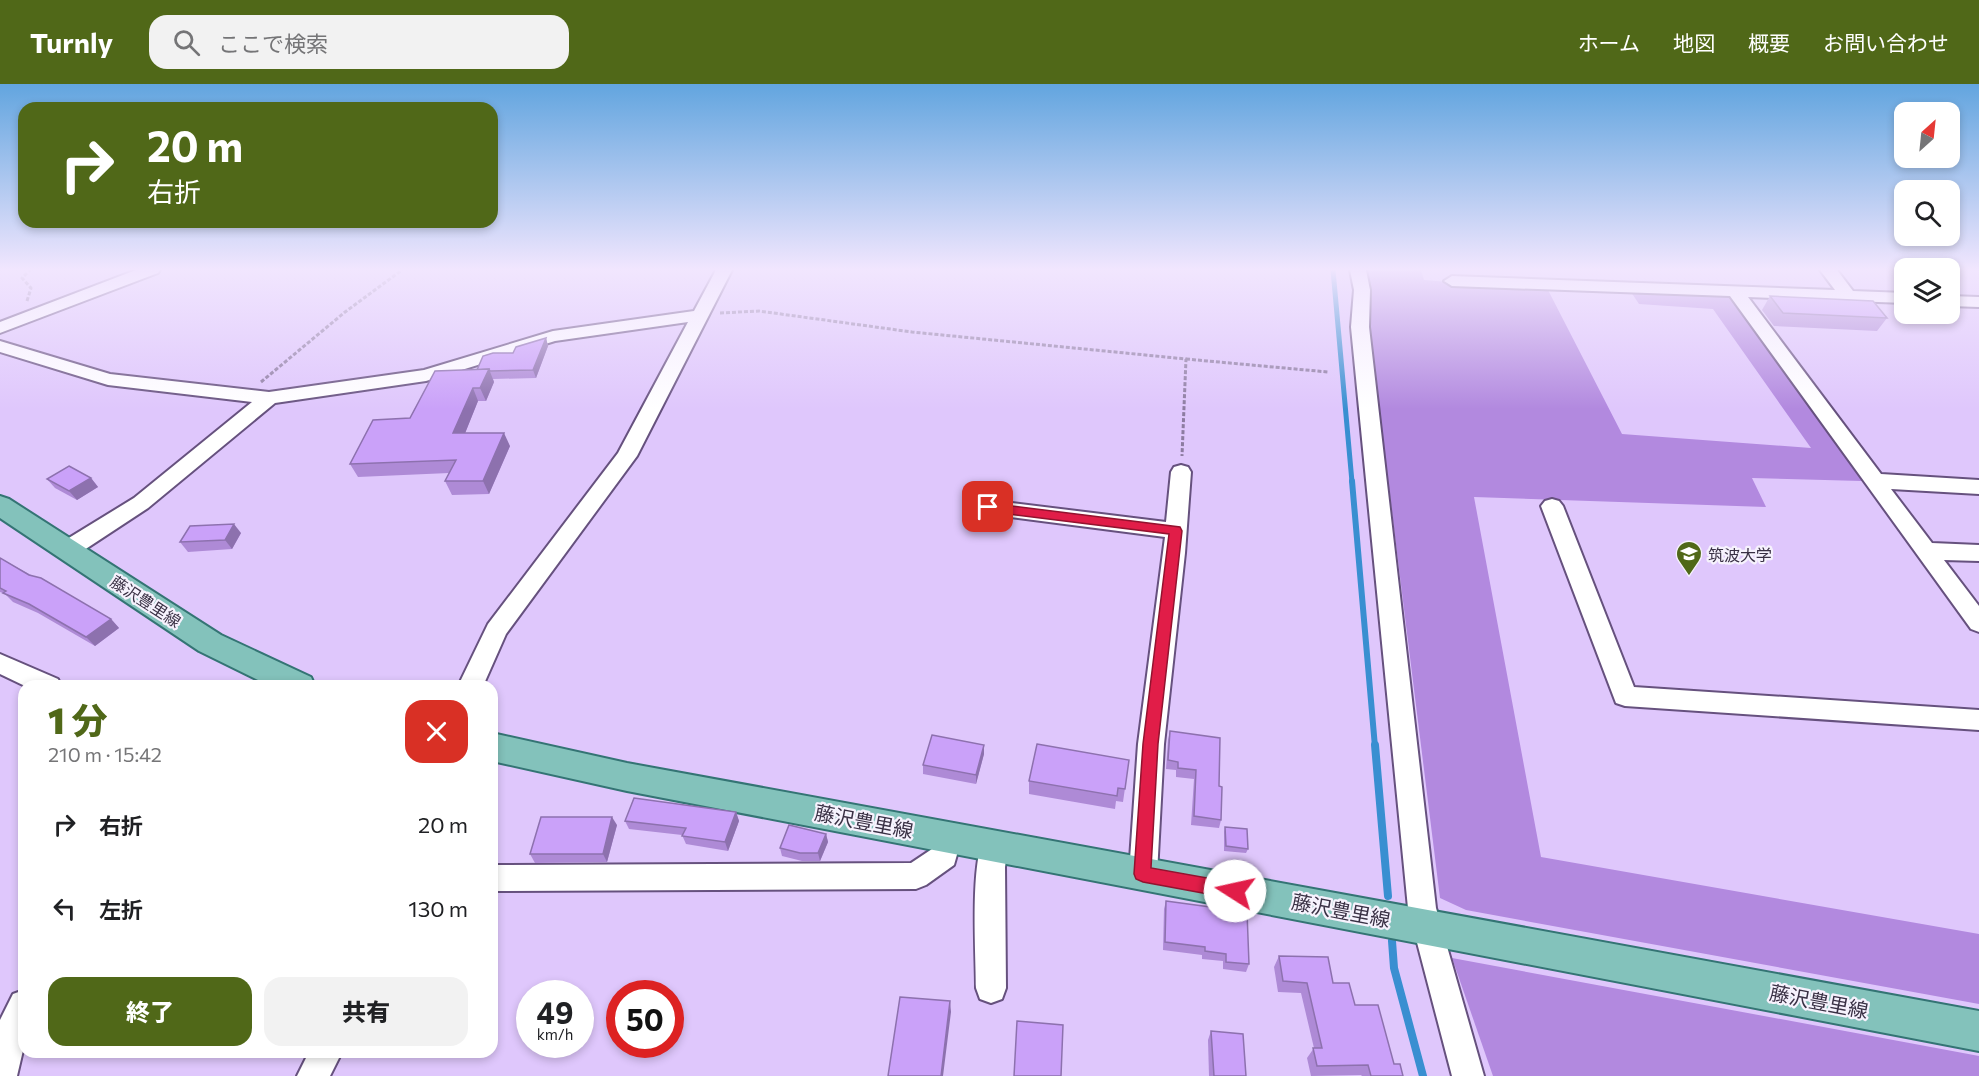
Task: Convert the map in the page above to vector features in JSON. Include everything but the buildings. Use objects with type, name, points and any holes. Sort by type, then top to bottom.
[{"type":"main road","name":"藤沢豊里線","points":[[0,505],[210,643],[287,680]]},
{"type":"main road","name":"藤沢豊里線","points":[[498,748],[627,777],[1979,1030]]},
{"type":"street","points":[[4,326],[30,316]]},
{"type":"street","points":[[0,346],[108,379],[269,398],[426,375],[553,336],[693,316]]},
{"type":"street","points":[[473,680],[496,630],[627,456],[701,316]]},
{"type":"street","points":[[1361,316],[1426,926],[1468,1076]]},
{"type":"street","points":[[1753,316],[1979,623]]},
{"type":"street","points":[[67,550],[141,503],[269,398]]},
{"type":"street","points":[[1143,874],[1150,744],[1181,472]]},
{"type":"street","points":[[1874,481],[1979,487]]},
{"type":"street","points":[[1552,506],[1625,696],[1979,720]]},
{"type":"street","points":[[988,507],[1176,531]]},
{"type":"street","points":[[1926,551],[1979,553]]},
{"type":"street","points":[[0,663],[36,680]]},
{"type":"street","points":[[498,878],[916,876],[944,856],[948,837]]},
{"type":"street","points":[[991,988],[991,867],[994,846]]},
{"type":"street","points":[[1,1076],[13,1026],[18,1016]]},
{"type":"street","points":[[313,1076],[323,1058]]},
{"type":"path","points":[[246,395],[340,316]]},
{"type":"path","points":[[798,316],[912,332],[1328,372]]},
{"type":"path","points":[[1181,472],[1186,359]]},
{"type":"shaded area","points":[[1368,316],[1562,316],[1622,434],[1811,448],[1718,316],[1745,316],[1862,481],[1752,478],[1766,507],[1474,497],[1541,857],[1979,934],[1979,1004],[1466,910],[1440,898]]},
{"type":"shaded area","points":[[1452,958],[1979,1056],[1979,1076],[1493,1076]]},
{"type":"waterway","points":[[1337,316],[1352,482]]},
{"type":"waterway","points":[[1352,481],[1375,747]]},
{"type":"waterway","points":[[1375,745],[1388,896]]},
{"type":"waterway","points":[[1392,941],[1394,968],[1423,1076]]},
{"type":"place","name":"筑波大学","points":[[1689,577]]},
{"type":"route","points":[[988,507],[1176,531],[1150,744],[1143,874],[1235,891]]}]
